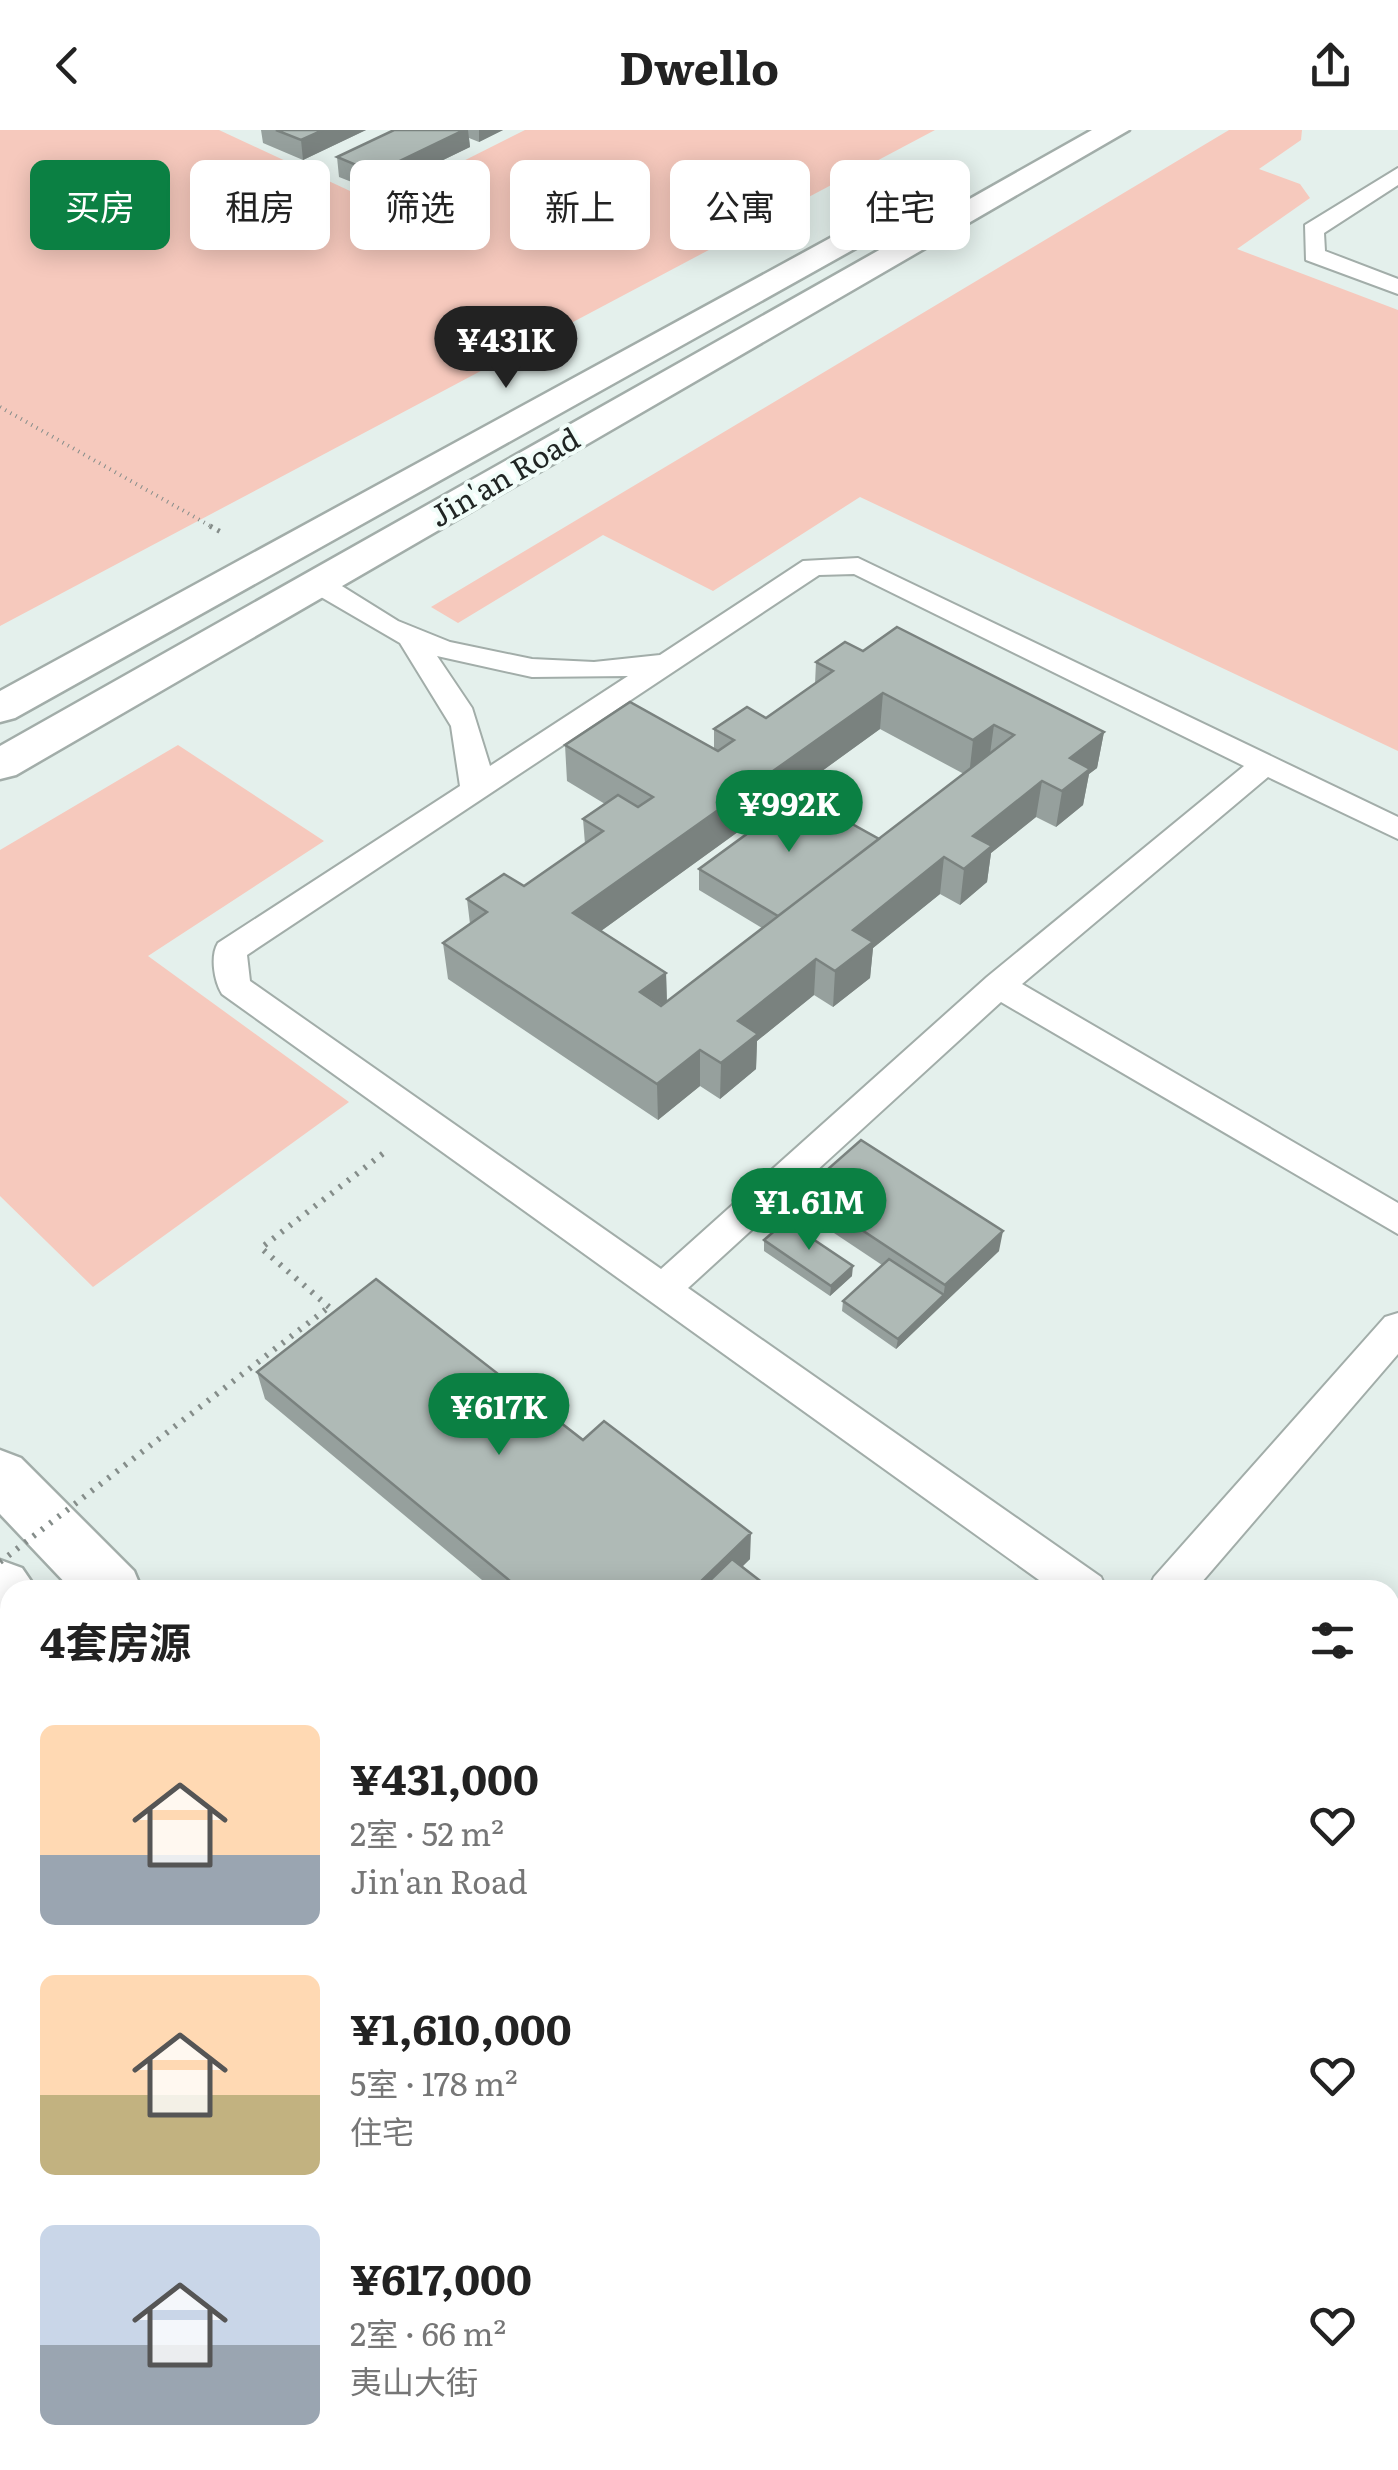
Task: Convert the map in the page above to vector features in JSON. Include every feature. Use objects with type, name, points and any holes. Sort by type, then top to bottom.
[{"type":"main road","name":"Jin'an Road","points":[[0,765],[1114,130]]},
{"type":"main road","name":"Jin'an Road","points":[[0,709],[830,248]]},
{"type":"main road","points":[[0,1475],[102,1580]]},
{"type":"lane","points":[[1398,175],[1313,230],[1314,255],[1398,287]]},
{"type":"lane","points":[[1072,1580],[234,986],[230,951],[814,566],[858,566],[1398,829]]},
{"type":"lane","points":[[319,584],[410,637],[482,658],[560,670],[619,672],[679,655]]},
{"type":"lane","points":[[410,637],[465,718],[474,749],[474,790]]},
{"type":"lane","points":[[664,1288],[999,985],[1265,764]]},
{"type":"lane","points":[[999,985],[1398,1220]]},
{"type":"lane","points":[[1178,1580],[1398,1328]]},
{"type":"path","points":[[0,407],[270,559]]},
{"type":"path","points":[[0,1562],[329,1308],[261,1248],[426,1121]]},
{"type":"shaded area","points":[[0,130],[219,130],[283,160],[190,160],[190,250],[330,250],[330,182],[350,191],[350,250],[490,250],[490,160],[465,160],[525,130],[935,130],[878,160],[830,160],[830,186],[810,196],[810,160],[670,160],[670,250],[709,250],[0,626]]},
{"type":"shaded area","points":[[1229,130],[1302,130],[1301,140],[1259,169],[1300,184],[1310,198],[1237,249],[1398,310],[1398,751],[860,497],[713,591],[603,535],[458,623],[431,607]]},
{"type":"shaded area","points":[[178,745],[324,841],[148,956],[349,1102],[93,1287],[0,1196],[0,850]]},
{"type":"building","points":[[276,130],[323,130],[301,140]]},
{"type":"building","points":[[394,130],[464,130],[402,160],[350,162],[337,157]]},
{"type":"building","points":[[897,627],[1104,732],[1070,758],[1090,769],[1062,791],[1042,781],[973,836],[992,846],[964,869],[944,857],[853,930],[873,942],[835,971],[816,959],[738,1021],[758,1034],[721,1063],[700,1050],[657,1084],[443,943],[487,912],[467,899],[504,874],[524,886],[603,831],[583,819],[618,795],[638,807],[653,797],[565,745],[630,702],[718,751],[734,740],[714,729],[747,707],[766,718],[833,671],[816,662],[845,642],[863,651]],"holes":[[[883,693],[973,740],[994,725],[1014,735],[661,1006],[640,992],[666,973],[573,913]]]},
{"type":"building","points":[[800,795],[879,839],[778,916],[699,869]]},
{"type":"building","points":[[861,1140],[1003,1231],[945,1285],[803,1191]]},
{"type":"building","points":[[786,1221],[853,1266],[831,1286],[764,1240]]},
{"type":"building","points":[[889,1259],[944,1295],[898,1339],[843,1301]]},
{"type":"building","points":[[376,1279],[583,1440],[604,1421],[751,1533],[702,1580],[509,1580],[257,1372]]},
{"type":"building","points":[[732,1559],[759,1580],[710,1580]]}]
